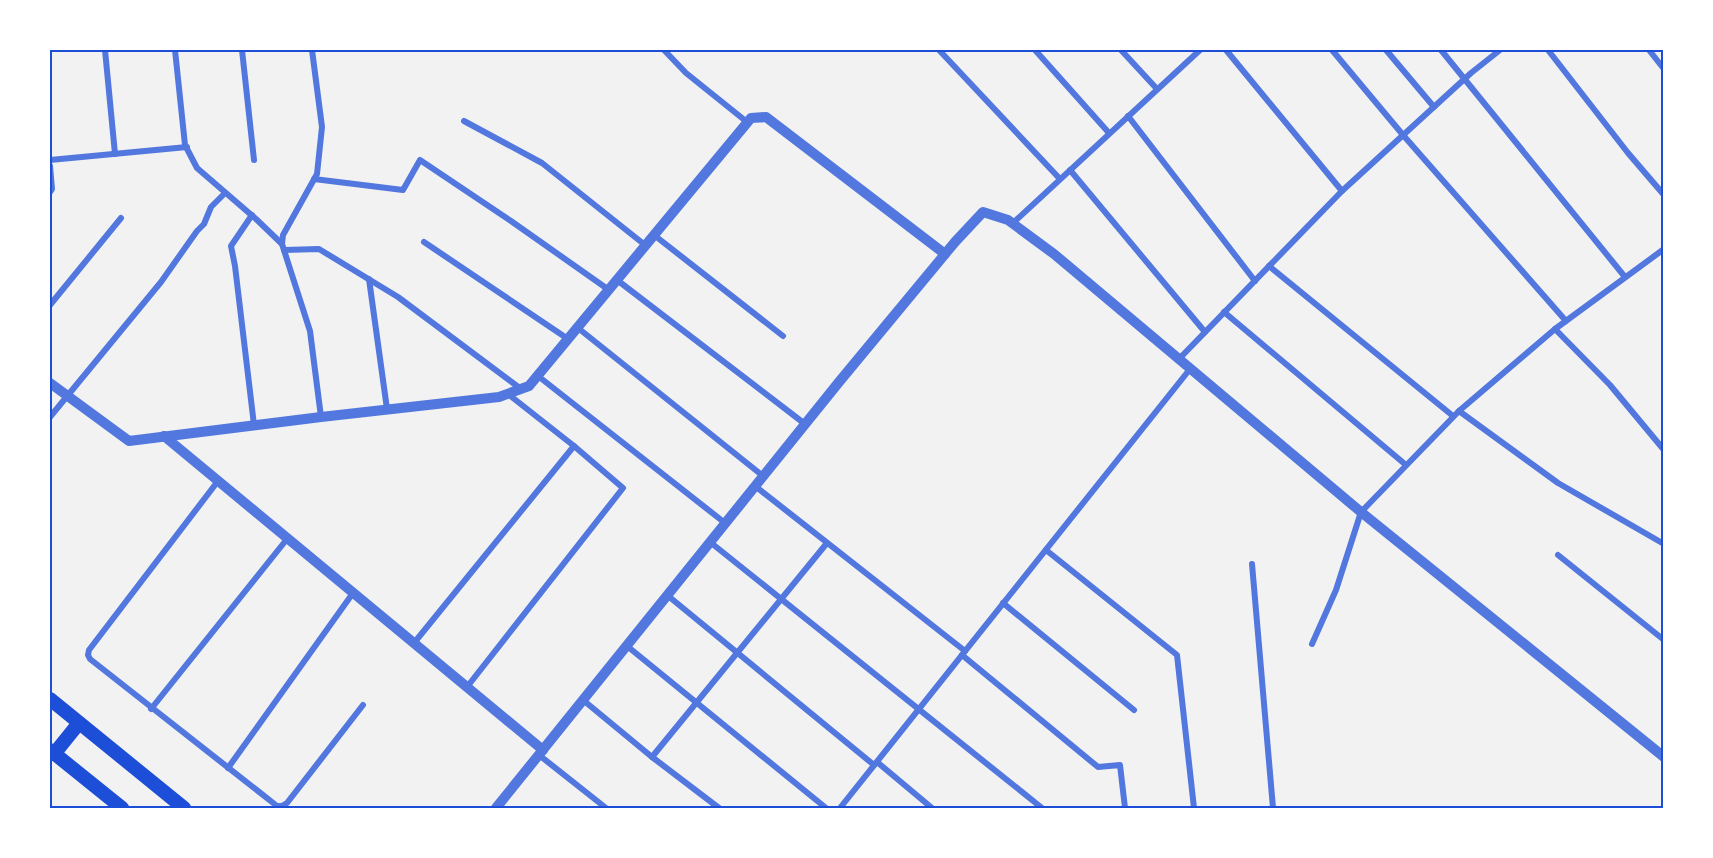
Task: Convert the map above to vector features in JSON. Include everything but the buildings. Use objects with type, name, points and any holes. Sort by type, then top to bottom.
[{"type":"main road","points":[[50,699],[184,808]]},
{"type":"main road","points":[[79,723],[52,752],[122,808]]},
{"type":"street","points":[[105,50],[115,154]]},
{"type":"street","points":[[175,50],[187,147],[197,168],[252,215],[283,247],[319,249],[398,297],[522,389]]},
{"type":"street","points":[[242,50],[254,160]]},
{"type":"street","points":[[312,50],[322,127],[317,174],[283,235],[283,247],[310,331],[321,417]]},
{"type":"street","points":[[664,50],[686,73],[747,122]]},
{"type":"street","points":[[939,50],[1060,179]]},
{"type":"street","points":[[1035,50],[1109,133]]},
{"type":"street","points":[[1121,50],[1157,89]]},
{"type":"street","points":[[1013,223],[1200,50]]},
{"type":"street","points":[[1226,50],[1342,191]]},
{"type":"street","points":[[1332,50],[1403,135],[1566,321]]},
{"type":"street","points":[[1386,50],[1434,107]]},
{"type":"street","points":[[1441,50],[1625,277]]},
{"type":"street","points":[[1179,359],[1342,191],[1500,50]]},
{"type":"street","points":[[1548,50],[1628,153],[1664,195]]},
{"type":"street","points":[[1649,50],[1664,69]]},
{"type":"street","points":[[1128,116],[1255,281]]},
{"type":"street","points":[[50,383],[129,441],[499,397],[522,389],[529,386],[538,376],[751,118],[766,117],[945,254]]},
{"type":"street","points":[[464,121],[542,162],[645,245]]},
{"type":"street","points":[[50,160],[187,147]]},
{"type":"street","points":[[314,179],[403,190],[420,160],[609,290]]},
{"type":"street","points":[[50,166],[52,189],[50,192]]},
{"type":"street","points":[[1070,170],[1205,332]]},
{"type":"street","points":[[50,417],[161,282],[204,224],[211,207],[225,193]]},
{"type":"street","points":[[499,808],[805,424],[945,254],[983,212],[1008,220],[1054,254],[1361,512],[1664,757]]},
{"type":"street","points":[[252,215],[231,246],[254,425]]},
{"type":"street","points":[[50,305],[121,218]]},
{"type":"street","points":[[654,235],[783,336]]},
{"type":"street","points":[[424,242],[568,339]]},
{"type":"street","points":[[1312,644],[1336,590],[1361,512],[1453,416],[1555,329],[1662,252]]},
{"type":"street","points":[[1269,266],[1453,416]]},
{"type":"street","points":[[369,279],[387,409]]},
{"type":"street","points":[[617,280],[805,424]]},
{"type":"street","points":[[1224,312],[1406,465]]},
{"type":"street","points":[[578,328],[763,476]]},
{"type":"street","points":[[1555,329],[1610,385],[1664,450]]},
{"type":"street","points":[[840,808],[1190,369]]},
{"type":"street","points":[[538,376],[725,523]]},
{"type":"street","points":[[467,687],[623,488],[508,394]]},
{"type":"street","points":[[1459,411],[1558,483],[1664,544]]},
{"type":"street","points":[[164,436],[467,687],[606,808]]},
{"type":"street","points":[[414,644],[574,446]]},
{"type":"street","points":[[218,482],[89,650],[90,659],[277,806],[287,803],[363,705]]},
{"type":"street","points":[[755,486],[964,653],[1098,767],[1120,765],[1125,808]]},
{"type":"street","points":[[151,709],[287,539]]},
{"type":"street","points":[[710,542],[1042,808]]},
{"type":"street","points":[[652,757],[827,543]]},
{"type":"street","points":[[1046,550],[1177,655],[1194,808]]},
{"type":"street","points":[[1558,555],[1664,640]]},
{"type":"street","points":[[1252,564],[1274,808]]},
{"type":"street","points":[[228,768],[353,593]]},
{"type":"street","points":[[667,595],[932,808]]},
{"type":"street","points":[[1003,603],[1134,710]]},
{"type":"street","points":[[627,646],[826,808]]},
{"type":"street","points":[[583,700],[719,808]]}]
